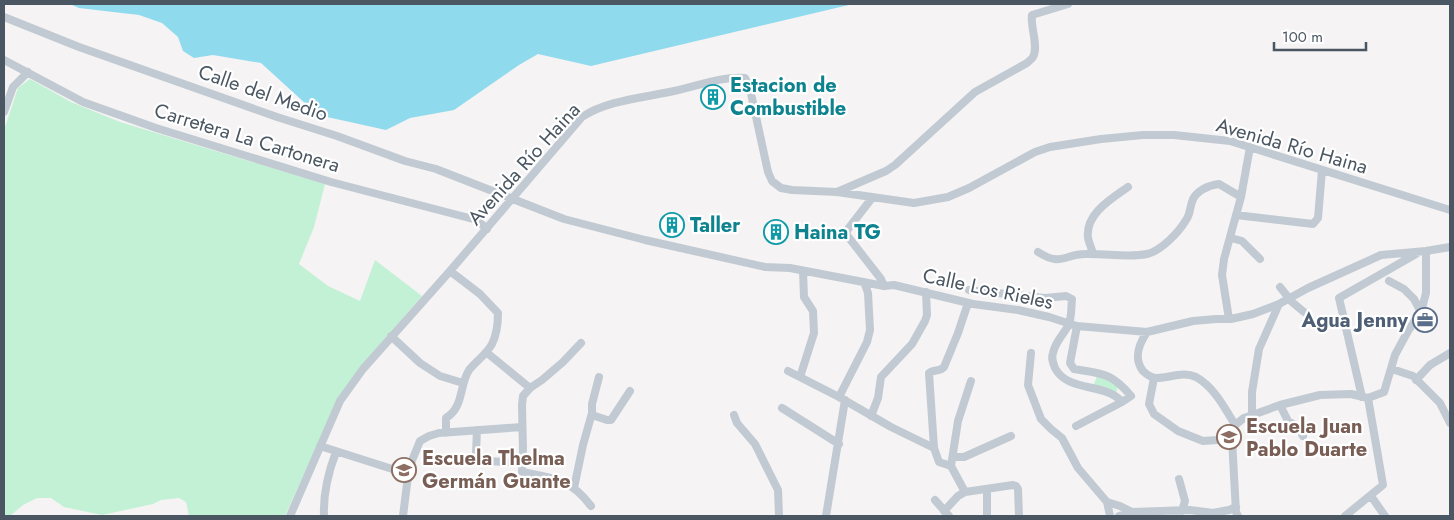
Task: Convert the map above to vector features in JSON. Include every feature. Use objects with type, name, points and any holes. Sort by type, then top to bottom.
[{"type":"street","points":[[837,192],[895,166],[974,92],[1027,63],[1034,57],[1035,48],[1031,22],[1032,15],[1068,4]]},
{"type":"street","name":"Calle del Medio","points":[[4,17],[79,47],[337,136],[405,162],[436,169],[512,200]]},
{"type":"street","name":"Carretera La Cartonera","points":[[4,60],[82,102],[156,128],[331,182],[477,220],[487,229]]},
{"type":"street","points":[[4,112],[13,87],[28,72]]},
{"type":"street","name":"Avenida Río Haina","points":[[290,516],[340,401],[363,369],[487,229],[582,117],[594,110],[725,78],[746,78],[768,172],[772,181],[781,188],[792,190],[837,192],[914,202],[948,197],[969,188],[1035,152],[1050,147],[1101,139],[1143,135],[1174,135],[1230,141],[1450,210]]},
{"type":"street","points":[[1229,319],[1222,275],[1224,259],[1241,197],[1250,147]]},
{"type":"street","points":[[1236,215],[1313,224],[1318,218],[1322,170]]},
{"type":"street","points":[[1038,252],[1047,258],[1065,259],[1083,254],[1147,254],[1161,248],[1187,219],[1192,199],[1204,188],[1219,184],[1241,197]]},
{"type":"street","points":[[1093,254],[1088,238],[1089,229],[1095,214],[1128,187]]},
{"type":"street","points":[[872,198],[846,234],[881,279],[884,286]]},
{"type":"street","name":"Calle Los Rieles","points":[[512,200],[564,219],[645,240],[765,267],[803,271],[884,286],[894,285],[968,303],[1018,310],[1073,325],[1147,332],[1193,321],[1229,319],[1253,314],[1290,299],[1308,288],[1382,255],[1423,252],[1450,247]]},
{"type":"street","points":[[1231,238],[1242,241],[1260,259]]},
{"type":"street","points":[[1238,516],[1232,439],[1235,425],[1252,415],[1320,395],[1351,394],[1365,397],[1384,392],[1395,355],[1421,312],[1426,293],[1423,252],[1339,298],[1365,397],[1383,485],[1345,516]]},
{"type":"street","points":[[446,433],[446,418],[453,414],[459,404],[463,383],[470,370],[492,345],[497,328],[498,313],[480,294],[450,271]]},
{"type":"street","points":[[800,377],[814,334],[813,311],[804,297],[803,271]]},
{"type":"street","points":[[1389,281],[1404,289],[1414,300],[1421,312]]},
{"type":"street","points":[[826,516],[838,444],[842,399],[867,342],[870,330],[868,293],[864,282]]},
{"type":"street","points":[[1280,287],[1304,312]]},
{"type":"street","points":[[969,290],[1045,298],[1066,296],[1072,299],[1071,366],[1074,369],[1109,375],[1119,382],[1131,396],[1076,426]]},
{"type":"street","points":[[871,416],[878,398],[882,377],[912,344],[925,321],[927,315],[926,292]]},
{"type":"street","points":[[968,303],[944,367],[929,373],[934,448],[939,462],[952,462],[1011,436]]},
{"type":"street","points":[[1252,415],[1252,392],[1259,349],[1279,304]]},
{"type":"street","points":[[1210,319],[1219,314],[1226,306]]},
{"type":"street","points":[[1073,325],[1060,336],[1053,352],[1052,361],[1059,374],[1074,384],[1117,396],[1122,402]]},
{"type":"street","points":[[1147,332],[1137,355],[1139,366],[1146,374],[1154,378],[1181,374],[1195,377],[1220,400],[1235,425]]},
{"type":"street","points":[[391,336],[440,376],[463,383]]},
{"type":"street","points":[[581,343],[554,370],[530,388],[523,396],[522,427],[524,451],[522,472],[563,480],[582,494],[591,506]]},
{"type":"street","points":[[486,352],[530,388]]},
{"type":"street","points":[[1031,353],[1028,385],[1042,419],[1062,438],[1078,468],[1107,502],[1110,516]]},
{"type":"street","points":[[1416,380],[1430,365],[1450,353]]},
{"type":"street","points":[[1392,369],[1412,376],[1440,403],[1450,423]]},
{"type":"street","points":[[788,370],[891,427],[934,448]]},
{"type":"street","points":[[574,488],[583,445],[592,415],[595,386],[599,377]]},
{"type":"street","points":[[1154,378],[1149,404],[1154,414],[1178,431],[1203,442],[1232,439]]},
{"type":"street","points":[[965,492],[952,462],[958,421],[971,382]]},
{"type":"street","points":[[592,415],[611,420],[630,391]]},
{"type":"street","points":[[1280,406],[1288,421],[1298,427],[1303,436]]},
{"type":"street","points":[[782,408],[838,444]]},
{"type":"street","points":[[734,415],[737,423],[755,444],[778,490],[779,516]]},
{"type":"street","points":[[403,516],[408,474],[420,441],[429,436],[446,433],[522,427]]},
{"type":"street","points":[[477,430],[476,453],[479,459],[522,463]]},
{"type":"street","points":[[320,446],[408,474]]},
{"type":"street","points":[[324,516],[323,500],[328,472],[336,452]]},
{"type":"street","points":[[1179,479],[1186,512]]},
{"type":"street","points":[[935,500],[946,513],[958,496],[965,492],[1016,486],[1018,489],[1019,516]]},
{"type":"street","points":[[987,490],[987,516]]},
{"type":"street","points":[[1371,496],[1385,516]]},
{"type":"street","points":[[1107,502],[1132,512]]},
{"type":"street","points":[[1119,516],[1132,512],[1212,513],[1236,507]]},
{"type":"green space","points":[[30,79],[71,102],[120,122],[325,184],[314,227],[299,264],[328,286],[360,301],[375,260],[422,296],[361,366],[338,399],[285,516],[189,516],[186,502],[179,498],[161,500],[153,504],[102,515],[64,507],[51,498],[37,498],[23,505],[10,516],[4,516],[4,130],[18,88]]},
{"type":"green space","points":[[1097,376],[1119,382],[1116,394],[1093,387]]},
{"type":"water","points":[[70,4],[853,4],[591,66],[538,54],[454,110],[410,118],[386,130],[318,115],[261,63],[213,55],[194,58],[183,51],[178,37],[162,23],[139,15],[79,8]]},
{"type":"place","name":"Estacion de Combustible","points":[[713,97]]},
{"type":"place","name":"Taller","points":[[672,225]]},
{"type":"place","name":"Haina TG","points":[[776,232]]},
{"type":"place","name":"Agua Jenny","points":[[1425,320]]},
{"type":"place","name":"Escuela Juan Pablo Duarte","points":[[1229,437]]},
{"type":"place","name":"Escuela Thelma Germán Guante","points":[[404,470]]}]
